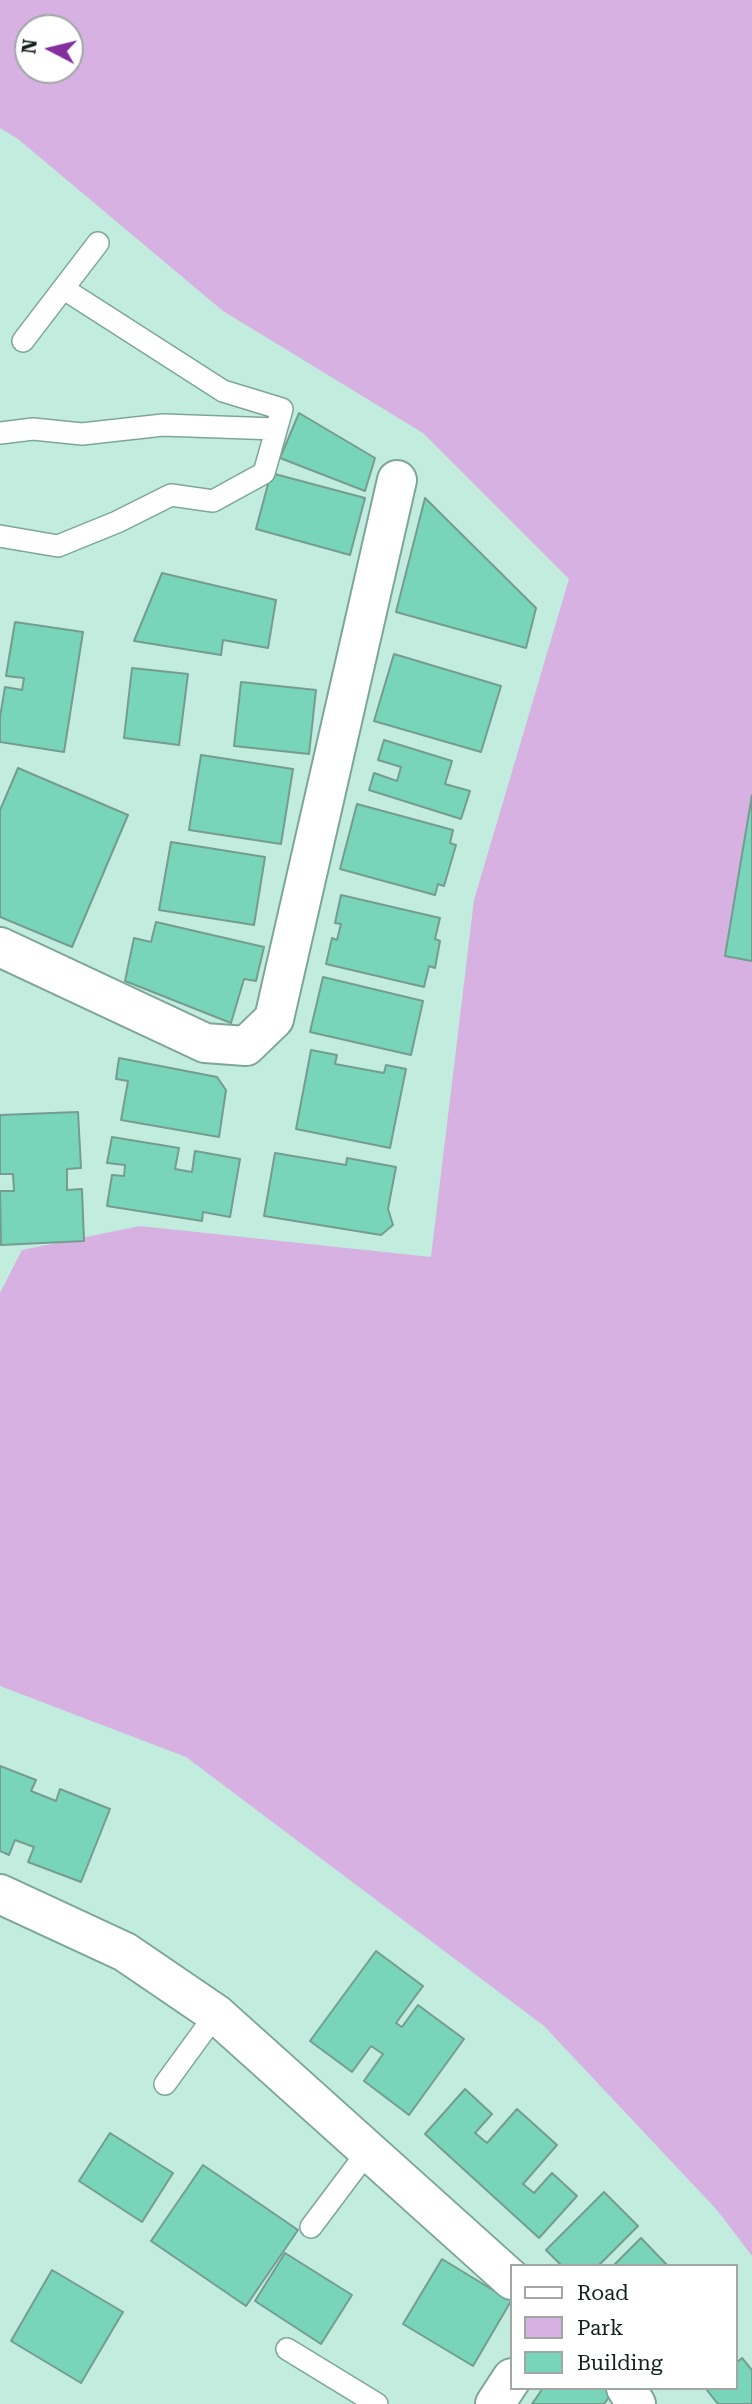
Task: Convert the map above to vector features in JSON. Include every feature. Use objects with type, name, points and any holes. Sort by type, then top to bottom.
[{"type":"street","points":[[0,947],[205,1042],[246,1046],[274,1018],[397,480]]},
{"type":"street","points":[[0,1894],[125,1952],[216,2014],[510,2278]]},
{"type":"street","points":[[495,2404],[510,2381]]},
{"type":"lane","points":[[23,341],[98,243]]},
{"type":"lane","points":[[0,536],[58,546],[117,522],[171,495],[212,500],[264,473],[282,409],[223,391],[64,289]]},
{"type":"lane","points":[[0,433],[33,429],[82,434],[163,425],[276,429]]},
{"type":"lane","points":[[165,2084],[216,2014]]},
{"type":"lane","points":[[311,2227],[368,2151]]},
{"type":"lane","points":[[287,2349],[377,2404]]},
{"type":"green space","points":[[0,0],[752,0],[752,2256],[717,2210],[544,2026],[186,1757],[0,1686],[0,1293],[22,1250],[140,1226],[431,1257],[474,900],[569,579],[423,433],[223,311],[18,139],[0,128]]},
{"type":"building","points":[[299,413],[375,458],[365,491],[280,458]]},
{"type":"building","points":[[271,473],[365,498],[350,555],[256,529]]},
{"type":"building","points":[[425,498],[536,608],[526,648],[396,612]]},
{"type":"building","points":[[162,573],[276,600],[268,648],[223,640],[221,655],[134,641]]},
{"type":"building","points":[[15,622],[83,632],[64,752],[0,742],[0,717],[5,687],[22,690],[24,678],[6,676]]},
{"type":"building","points":[[394,654],[501,686],[481,752],[374,721]]},
{"type":"building","points":[[132,668],[188,674],[179,745],[124,738]]},
{"type":"building","points":[[241,682],[316,690],[309,754],[234,746]]},
{"type":"building","points":[[384,740],[452,761],[445,784],[470,791],[461,819],[369,790],[374,773],[397,781],[401,767],[378,760]]},
{"type":"building","points":[[201,755],[293,769],[281,844],[189,830]]},
{"type":"building","points":[[18,768],[128,815],[72,947],[0,917],[0,810]]},
{"type":"building","points":[[752,795],[752,961],[725,956]]},
{"type":"building","points":[[357,804],[453,830],[450,843],[456,845],[444,886],[438,884],[435,895],[340,869]]},
{"type":"building","points":[[171,842],[265,857],[254,925],[159,910]]},
{"type":"building","points":[[341,895],[440,918],[435,939],[440,941],[435,968],[429,966],[424,987],[326,964],[332,938],[337,940],[341,924],[335,923]]},
{"type":"building","points":[[156,922],[264,947],[256,981],[244,979],[231,1023],[125,981],[134,938],[151,942]]},
{"type":"building","points":[[323,977],[423,1001],[411,1055],[310,1032]]},
{"type":"building","points":[[311,1050],[337,1055],[335,1064],[384,1073],[386,1065],[406,1069],[390,1148],[296,1129]]},
{"type":"building","points":[[119,1058],[217,1077],[226,1090],[219,1137],[121,1120],[128,1081],[116,1079]]},
{"type":"building","points":[[78,1112],[81,1168],[67,1169],[67,1190],[82,1189],[84,1241],[1,1245],[0,1191],[14,1191],[13,1174],[0,1174],[0,1115]]},
{"type":"building","points":[[112,1137],[179,1148],[175,1169],[192,1172],[195,1151],[240,1159],[230,1217],[203,1212],[202,1221],[107,1206],[112,1175],[124,1176],[125,1165],[107,1163]]},
{"type":"building","points":[[275,1153],[346,1165],[347,1158],[396,1167],[388,1209],[393,1225],[381,1235],[264,1216]]},
{"type":"building","points":[[0,1766],[36,1780],[31,1791],[56,1801],[60,1789],[110,1809],[81,1882],[28,1862],[34,1847],[15,1840],[9,1855],[0,1851]]},
{"type":"building","points":[[376,1951],[423,1986],[396,2023],[402,2027],[418,2005],[464,2039],[409,2115],[364,2081],[383,2054],[371,2046],[352,2072],[310,2041]]},
{"type":"building","points":[[465,2089],[492,2114],[475,2133],[487,2143],[517,2109],[557,2145],[523,2184],[534,2193],[552,2173],[577,2196],[539,2238],[425,2134]]},
{"type":"building","points":[[110,2133],[173,2173],[142,2222],[79,2181]]},
{"type":"building","points":[[203,2165],[298,2230],[246,2306],[151,2241]]},
{"type":"building","points":[[604,2192],[638,2226],[600,2264],[560,2264],[546,2250]]},
{"type":"building","points":[[641,2238],[666,2264],[615,2264]]},
{"type":"building","points":[[285,2253],[352,2295],[321,2344],[255,2301]]},
{"type":"building","points":[[442,2259],[510,2300],[473,2366],[403,2324]]},
{"type":"building","points":[[52,2270],[123,2312],[81,2383],[11,2341]]},
{"type":"building","points":[[742,2358],[752,2370],[752,2404],[718,2404],[707,2390],[738,2390],[738,2361]]},
{"type":"building","points":[[542,2390],[614,2390],[604,2404],[532,2404]]}]
